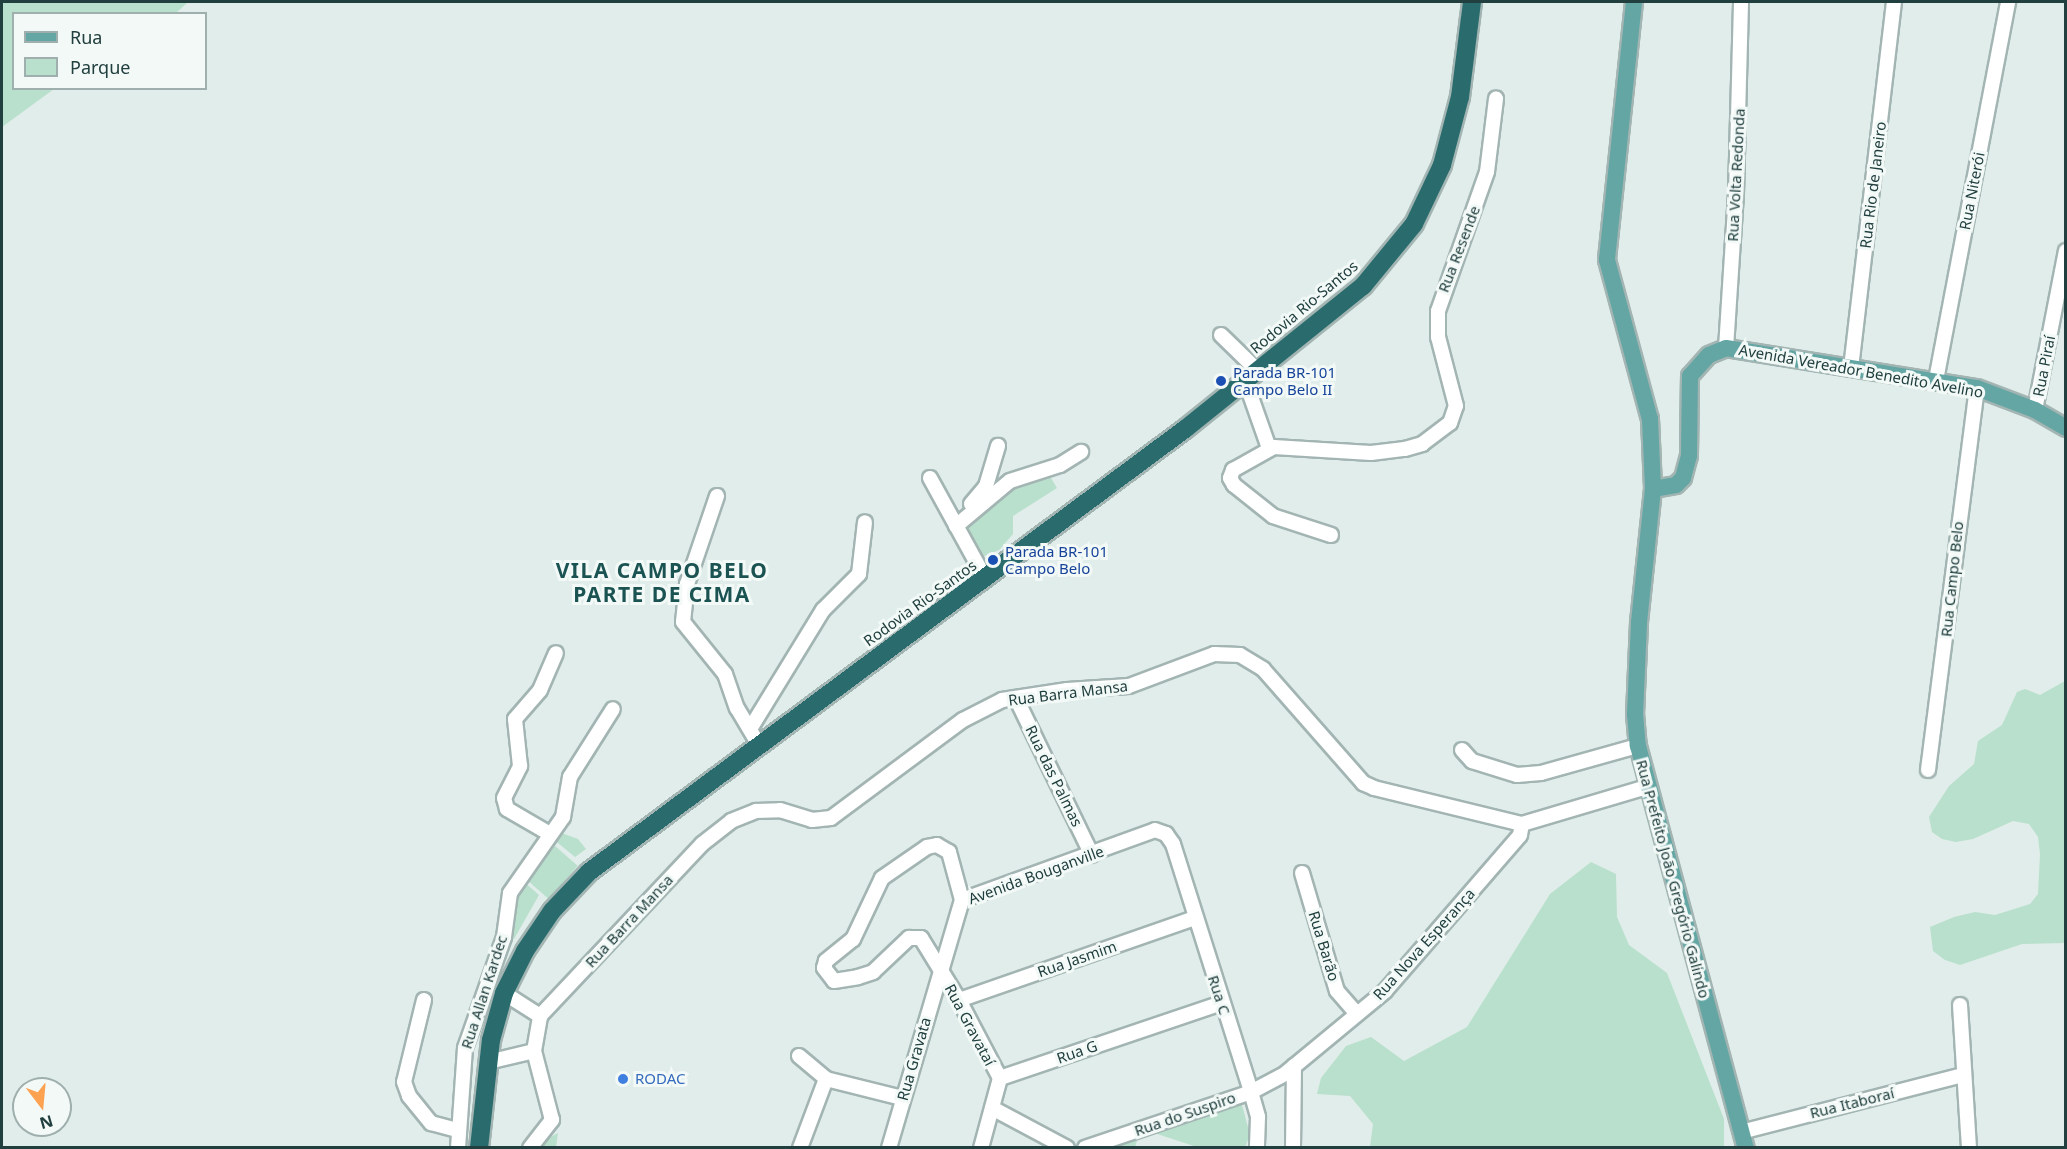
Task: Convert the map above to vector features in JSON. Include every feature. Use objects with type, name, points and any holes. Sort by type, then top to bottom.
[{"type":"highway","name":"Rodovia Rio-Santos","points":[[479,1148],[487,1093],[488,1062],[504,993],[525,951],[552,911],[589,872],[985,578],[1364,286],[1414,224],[1442,165],[1460,97],[1472,2]]},
{"type":"highway","name":"Rodovia Rio-Santos","points":[[487,1093],[492,1148]]},
{"type":"main road","name":"Rua Prefeito João Gregório Galindo","points":[[1635,2],[1607,260],[1646,394],[1653,489],[1637,647],[1638,746],[1647,787],[1743,1140]]},
{"type":"main road","name":"Avenida Vereador Benedito Avelino","points":[[1653,489],[1676,485],[1683,478],[1689,456],[1690,376],[1709,354],[1726,348],[1977,388],[2035,410],[2066,428]]},
{"type":"street","name":"Rua Volta Redonda","points":[[1726,348],[1737,170],[1741,2]]},
{"type":"street","name":"Rua Rio de Janeiro","points":[[1851,368],[1894,2]]},
{"type":"street","name":"Rua Niterói","points":[[1936,380],[2008,2]]},
{"type":"street","name":"Rua Resende","points":[[1269,448],[1371,453],[1405,449],[1422,444],[1450,423],[1456,406],[1438,337],[1437,311],[1487,172],[1497,99]]},
{"type":"street","name":"Rua Piraí","points":[[2035,410],[2066,251]]},
{"type":"street","points":[[1221,335],[1251,375],[1269,448],[1233,470],[1230,478],[1234,484],[1273,516],[1331,535]]},
{"type":"street","name":"Rua Campo Belo","points":[[1928,770],[1977,388]]},
{"type":"street","points":[[954,520],[975,502],[986,486],[998,446]]},
{"type":"street","points":[[954,520],[1010,481],[1060,465],[1081,452]]},
{"type":"street","points":[[930,478],[985,578]]},
{"type":"street","points":[[717,496],[687,584],[684,622],[725,674],[759,745]]},
{"type":"street","points":[[750,729],[823,610],[859,574],[865,522]]},
{"type":"street","points":[[550,834],[507,808],[504,798],[520,758],[515,719],[540,690],[556,653]]},
{"type":"street","name":"Rua Barra Mansa","points":[[540,1016],[702,843],[731,821],[769,809],[812,820],[831,818],[963,720],[991,704],[1016,698],[1129,686],[1214,654],[1240,655],[1278,684],[1363,783],[1522,824]]},
{"type":"street","name":"Rua das Palmas","points":[[1016,698],[1092,855]]},
{"type":"street","name":"Rua Allan Kardec","points":[[458,1148],[465,1048],[504,937],[510,894],[563,817],[570,777],[613,709]]},
{"type":"street","points":[[1462,750],[1472,760],[1517,775],[1541,773],[1638,746]]},
{"type":"street","points":[[1522,824],[1647,787]]},
{"type":"street","name":"Rua Nova Esperança","points":[[1251,1092],[1294,1066],[1385,991],[1520,836],[1522,824]]},
{"type":"street","name":"Avenida Bouganville","points":[[940,971],[962,900],[1092,855],[1155,830],[1166,834],[1173,844]]},
{"type":"street","name":"Rua C","points":[[1173,844],[1258,1117],[1257,1148]]},
{"type":"street","name":"Rua Gravataí","points":[[962,900],[949,852],[937,845],[927,847],[882,878],[853,939],[826,961],[824,968],[834,981],[873,972],[909,938],[921,938],[960,1000],[1000,1078]]},
{"type":"street","name":"Rua Barão","points":[[1302,873],[1337,991],[1357,1014]]},
{"type":"street","name":"Rua Jasmim","points":[[960,1000],[1196,918]]},
{"type":"street","name":"Rua Gravata","points":[[889,1148],[940,971]]},
{"type":"street","points":[[504,993],[540,1016],[534,1051],[552,1120],[530,1148]]},
{"type":"street","points":[[424,1000],[404,1082],[409,1096],[431,1123],[458,1130]]},
{"type":"street","name":"Rua G","points":[[1000,1078],[1221,1003]]},
{"type":"street","points":[[1960,1005],[1963,1075],[1970,1148]]},
{"type":"street","points":[[488,1062],[534,1051]]},
{"type":"street","points":[[799,1056],[826,1079],[902,1098]]},
{"type":"street","points":[[1293,1148],[1294,1066]]},
{"type":"street","name":"Rua Itaboraí","points":[[1743,1140],[1963,1075]]},
{"type":"street","points":[[981,1148],[1000,1078]]},
{"type":"street","points":[[800,1148],[826,1079]]},
{"type":"street","name":"Rua do Suspiro","points":[[1085,1148],[1251,1092]]},
{"type":"street","points":[[992,1108],[1067,1148]]},
{"type":"green space","points":[[2,2],[188,2],[177,12],[12,12],[12,90],[53,90],[2,127]]},
{"type":"green space","points":[[1048,473],[1057,488],[1013,516],[1013,534],[999,550],[982,557],[976,555],[960,526],[1013,482]]},
{"type":"green space","points":[[2065,681],[2065,943],[2022,944],[1960,965],[1945,960],[1933,951],[1930,927],[1954,917],[1975,912],[1995,915],[2030,904],[2038,894],[2040,854],[2038,837],[2029,824],[2013,821],[1973,839],[1956,842],[1942,839],[1932,832],[1929,817],[1949,786],[1974,764],[1978,741],[2002,725],[2017,692],[2025,689],[2040,695]]},
{"type":"green space","points":[[559,832],[578,839],[586,849],[575,857],[553,839]]},
{"type":"green space","points":[[555,846],[578,866],[549,899],[526,879]]},
{"type":"green space","points":[[1591,862],[1616,874],[1617,917],[1629,945],[1667,973],[1724,1119],[1724,1147],[1370,1147],[1373,1124],[1350,1096],[1317,1094],[1321,1078],[1346,1046],[1371,1037],[1404,1061],[1467,1027],[1550,894]]},
{"type":"green space","points":[[523,881],[539,895],[514,939],[506,937],[507,909]]},
{"type":"green space","points":[[1241,1101],[1250,1135],[1245,1147],[1200,1148],[1151,1132]]},
{"type":"green space","points":[[558,1133],[556,1147],[539,1147],[547,1139]]},
{"type":"green space","points":[[1139,1135],[1135,1147],[1096,1147]]},
{"type":"place","name":"Parada BR-101 Campo Belo II","points":[[1221,381]]},
{"type":"place","name":"Parada BR-101 Campo Belo","points":[[993,560]]},
{"type":"place","name":"RODAC","points":[[623,1079]]},
{"type":"district","name":"VILA CAMPO BELO PARTE DE CIMA","points":[[662,582]]}]
